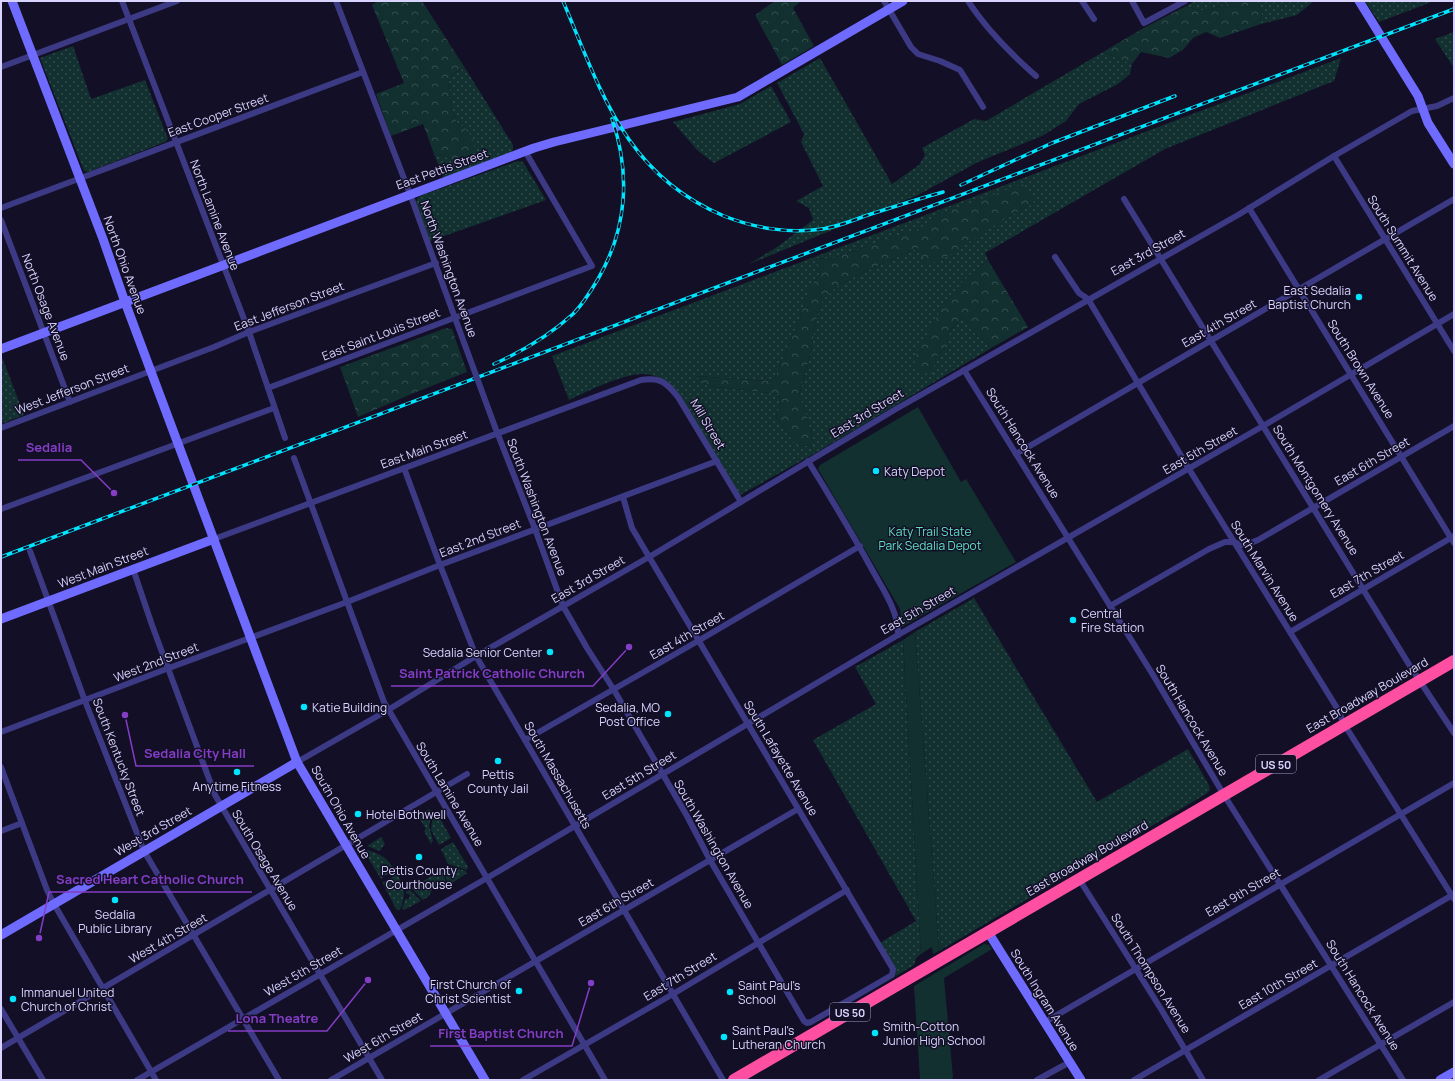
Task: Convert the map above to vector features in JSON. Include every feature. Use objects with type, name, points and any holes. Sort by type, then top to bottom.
[{"type":"highway","name":"East Broadway Boulevard","points":[[734,1080],[1454,661]]},
{"type":"main road","name":"North Ohio Avenue","points":[[12,1],[80,177],[214,538]]},
{"type":"main road","name":"East Pettis Street","points":[[1,349],[525,151],[554,142],[738,97],[903,1]]},
{"type":"main road","points":[[1359,1],[1418,96],[1428,123],[1454,164]]},
{"type":"main road","name":"West Main Street","points":[[1,619],[214,538]]},
{"type":"main road","name":"South Ohio Avenue","points":[[214,538],[297,762],[485,1080]]},
{"type":"main road","name":"West 3rd Street","points":[[1,934],[297,762]]},
{"type":"main road","name":"South Ingram Avenue","points":[[988,932],[1081,1080]]},
{"type":"main road","points":[[1440,1080],[1454,1072]]},
{"type":"street","name":"North Lamine Avenue","points":[[122,1],[222,265],[249,332],[285,438]]},
{"type":"street","points":[[1,67],[177,1]]},
{"type":"street","name":"North Washington Avenue","points":[[336,1],[436,263],[496,430]]},
{"type":"street","points":[[884,1],[911,47],[918,54],[940,61],[960,70],[983,107]]},
{"type":"street","points":[[968,1],[990,30],[1022,64],[1036,76]]},
{"type":"street","points":[[1082,1],[1094,19]]},
{"type":"street","points":[[1132,1],[1144,22],[1184,1]]},
{"type":"street","name":"East Cooper Street","points":[[1,208],[80,177],[363,72]]},
{"type":"street","name":"East 3rd Street","points":[[297,762],[388,710],[476,656],[649,557],[808,461],[1159,258],[1249,208],[1334,156],[1412,111],[1437,106],[1454,98]]},
{"type":"street","name":"East Saint Louis Street","points":[[268,388],[592,266],[525,151]]},
{"type":"street","name":"South Summit Avenue","points":[[1334,156],[1454,351]]},
{"type":"street","name":"South Montgomery Avenue","points":[[1124,199],[1420,681],[1454,733]]},
{"type":"street","name":"East 4th Street","points":[[1016,454],[1454,199]]},
{"type":"street","name":"South Brown Avenue","points":[[1249,208],[1453,539]]},
{"type":"street","name":"North Osage Avenue","points":[[1,220],[70,402]]},
{"type":"street","name":"South Marvin Avenue","points":[[1055,257],[1079,293],[1088,299],[1189,469],[1337,708],[1344,724],[1453,896]]},
{"type":"street","name":"East Jefferson Street","points":[[151,371],[249,332],[436,263]]},
{"type":"street","name":"East 5th Street","points":[[396,930],[487,878],[898,635],[1067,537],[1189,469],[1454,314]]},
{"type":"street","name":"South Hancock Avenue","points":[[964,370],[1159,686],[1224,795],[1403,1080]]},
{"type":"street","name":"West Jefferson Street","points":[[1,428],[151,371]]},
{"type":"street","name":"East Main Street","points":[[214,538],[404,468],[496,430],[641,380]]},
{"type":"street","name":"Mill Street","points":[[641,380],[660,380],[668,385],[678,397],[741,502]]},
{"type":"street","points":[[1,508],[274,408]]},
{"type":"street","name":"East 6th Street","points":[[1110,606],[1209,548],[1224,542],[1234,542],[1241,545],[1248,544],[1454,426]]},
{"type":"street","name":"South Washington Avenue","points":[[496,430],[535,529],[563,606],[587,648],[614,690],[687,816],[710,860],[804,1021],[807,1023]]},
{"type":"street","points":[[294,458],[310,503]]},
{"type":"street","name":"East 2nd Street","points":[[252,638],[440,565],[717,461]]},
{"type":"street","points":[[808,461],[860,546],[895,614],[898,635]]},
{"type":"street","name":"South Massachusetts","points":[[404,468],[476,656],[723,1080]]},
{"type":"street","name":"South Lafayette Avenue","points":[[623,497],[632,528],[847,890],[893,972],[892,975],[807,1023]]},
{"type":"street","name":"South Lamine Avenue","points":[[310,503],[381,695],[388,710],[605,1080]]},
{"type":"street","name":"East 7th Street","points":[[1290,632],[1364,588],[1453,539]]},
{"type":"street","name":"East 4th Street","points":[[525,740],[614,690],[860,546]]},
{"type":"street","name":"South Kentucky Street","points":[[30,551],[85,701],[144,851],[279,1080]]},
{"type":"street","name":"South Osage Avenue","points":[[133,569],[152,625],[220,806],[382,1080]]},
{"type":"street","name":"West 2nd Street","points":[[1,732],[252,638]]},
{"type":"street","points":[[1,767],[47,890],[156,1080]]},
{"type":"street","points":[[346,845],[467,774]]},
{"type":"street","name":"East 9th Street","points":[[1045,1022],[1454,783]]},
{"type":"street","name":"East 6th Street","points":[[446,1014],[798,809]]},
{"type":"street","points":[[1,831],[22,823]]},
{"type":"street","name":"West 4th Street","points":[[1,1048],[346,845]]},
{"type":"street","name":"South Thompson Avenue","points":[[1079,879],[1202,1080]]},
{"type":"street","name":"East 7th Street","points":[[523,1080],[673,994],[847,890]]},
{"type":"street","name":"East 10th Street","points":[[1134,1080],[1453,896]]},
{"type":"street","name":"West 5th Street","points":[[137,1080],[396,930]]},
{"type":"street","points":[[1319,1080],[1454,1002]]},
{"type":"street","points":[[1,1009],[43,1080]]},
{"type":"street","name":"West 6th Street","points":[[331,1080],[446,1014]]},
{"type":"street","points":[[1037,1080],[1070,1062]]},
{"type":"green space","points":[[378,1],[422,1],[465,68],[452,74],[449,82],[451,106],[457,123],[468,130],[474,143],[475,152],[460,161],[434,154],[423,124],[391,136],[376,94],[404,83],[372,5]]},
{"type":"green space","points":[[775,1],[801,1],[793,8],[814,46],[782,65],[755,15]]},
{"type":"green space","points":[[1195,1],[1233,1],[1229,4],[1204,11],[1186,6]]},
{"type":"green space","points":[[1233,1],[1257,1],[1262,11],[1261,24],[1220,38],[1206,32],[1193,38],[1183,50],[1169,58],[1141,52],[1132,64],[1103,52],[1140,30],[1186,6],[1204,11],[1229,4]]},
{"type":"green space","points":[[1257,1],[1314,1],[1297,15],[1261,24],[1262,11]]},
{"type":"green space","points":[[1365,1],[1434,1],[1379,22]]},
{"type":"green space","points":[[1454,32],[1454,68],[1435,39]]},
{"type":"green space","points":[[73,46],[91,99],[145,80],[168,139],[165,142],[88,172],[84,171],[40,58]]},
{"type":"green space","points":[[1103,52],[1132,64],[1130,74],[1118,84],[1079,104],[1066,121],[1042,136],[978,162],[918,195],[749,264],[777,247],[813,220],[809,208],[796,201],[823,186],[801,142],[804,134],[777,83],[820,58],[892,184],[919,165],[925,155],[922,148],[974,119],[986,121]]},
{"type":"green space","points":[[1341,58],[1334,81],[1165,149],[985,253],[988,260],[962,282],[935,358],[944,349],[951,329],[963,317],[978,337],[993,347],[819,451],[740,495],[671,390],[660,379],[651,375],[632,375],[610,382],[569,400],[552,356]],"holes":[[[1034,203],[1003,220],[918,248],[840,284],[823,299],[815,323],[811,351],[799,396],[805,410],[814,445],[797,446],[775,416],[781,406],[779,394],[708,386],[696,376],[769,381],[775,377],[800,318],[809,290],[820,274],[814,258],[831,259],[921,228],[937,215]]]},
{"type":"green space","points":[[465,68],[513,145],[513,149],[511,154],[444,179],[434,154],[460,161],[468,130],[457,123],[451,106],[449,82],[452,74]]},
{"type":"green space","points":[[771,86],[791,122],[714,163],[697,150],[673,122],[740,104]]},
{"type":"green space","points":[[518,161],[523,162],[546,200],[430,241],[416,203],[420,196]]},
{"type":"green space","points":[[1022,184],[1031,192],[1034,203],[1003,220],[939,262],[925,263],[918,248],[840,284],[823,300],[815,323],[811,351],[799,395],[805,410],[814,445],[797,446],[775,416],[781,406],[779,394],[708,386],[696,376],[769,381],[775,377],[800,318],[809,289],[820,274],[814,258],[831,259],[920,228],[937,215]]},
{"type":"green space","points":[[988,260],[1028,327],[993,347],[978,337],[963,317],[951,329],[944,349],[935,358],[933,374],[920,373],[914,361],[918,349],[939,313],[962,282]]},
{"type":"green space","points":[[446,328],[452,329],[467,372],[358,417],[340,367]]},
{"type":"green space","points":[[2,357],[24,415],[1,424],[1,358]]},
{"type":"green space","name":"Katy Trail State Park Sedalia Depot","points":[[918,407],[961,482],[966,479],[1016,562],[902,627],[900,609],[818,469],[820,465]]},
{"type":"green space","points":[[974,598],[1097,802],[1188,749],[1209,785],[1210,790],[1206,794],[939,951],[915,632]]},
{"type":"green space","points":[[915,632],[939,951],[933,954],[932,947],[921,954],[903,640]]},
{"type":"green space","points":[[903,640],[921,954],[916,958],[914,965],[896,976],[878,944],[916,921],[813,740],[876,704],[855,667]]},
{"type":"green space","points":[[429,809],[432,811],[429,826],[433,841],[431,844],[424,831],[426,829],[418,816]]},
{"type":"green space","points":[[436,811],[451,838],[439,845],[431,830],[433,813]]},
{"type":"green space","points":[[381,837],[385,844],[380,851],[367,846]]},
{"type":"green space","points":[[453,842],[468,867],[467,870],[448,864],[441,849]]},
{"type":"green space","points":[[367,850],[384,857],[395,871],[385,875],[381,879],[365,853]]},
{"type":"green space","points":[[449,866],[466,871],[467,873],[448,886],[445,871]]},
{"type":"green space","points":[[442,870],[447,886],[443,888],[433,887],[429,896],[423,900],[411,888]]},
{"type":"green space","points":[[397,874],[404,891],[400,910],[396,909],[382,882]]},
{"type":"green space","points":[[410,890],[421,901],[404,910],[402,909],[405,899],[409,899],[410,895],[406,893],[406,891]]},
{"type":"green space","points":[[984,944],[989,945],[992,949],[944,978],[953,1077],[952,1080],[920,1080],[914,986]]},
{"type":"railway","points":[[563,1],[590,67],[621,127],[640,154],[662,178],[690,199],[724,216],[747,224],[772,229],[797,231],[828,228],[943,192]]},
{"type":"railway","points":[[1,557],[1454,9]]},
{"type":"railway","points":[[961,185],[1052,143],[1175,96]]},
{"type":"railway","points":[[494,364],[535,342],[555,329],[573,314],[590,293],[608,260],[620,221],[624,181],[622,160],[612,119]]},
{"type":"place","name":"East Sedalia Baptist Church","points":[[1359,297]]},
{"type":"place","name":"Katy Depot","points":[[876,471]]},
{"type":"place","name":"Sedalia","points":[[114,493]]},
{"type":"place","name":"Central Fire Station","points":[[1073,620]]},
{"type":"place","name":"Saint Patrick Catholic Church","points":[[629,647]]},
{"type":"place","name":"Sedalia Senior Center","points":[[550,652]]},
{"type":"place","name":"Katie Building","points":[[304,707]]},
{"type":"place","name":"Sedalia, MO Post Office","points":[[668,714]]},
{"type":"place","name":"Sedalia City Hall","points":[[125,715]]},
{"type":"place","name":"Pettis County Jail","points":[[498,761]]},
{"type":"place","name":"Anytime Fitness","points":[[237,772]]},
{"type":"place","name":"Hotel Bothwell","points":[[358,814]]},
{"type":"place","name":"Pettis County Courthouse","points":[[419,857]]},
{"type":"place","name":"Sedalia Public Library","points":[[115,900]]},
{"type":"place","name":"Sacred Heart Catholic Church","points":[[39,938]]},
{"type":"place","name":"Lona Theatre","points":[[368,980]]},
{"type":"place","name":"First Baptist Church","points":[[591,983]]},
{"type":"place","name":"First Church of Christ Scientist","points":[[519,991]]},
{"type":"place","name":"Saint Paul's School","points":[[730,992]]},
{"type":"place","name":"Immanuel United Church of Christ","points":[[13,999]]},
{"type":"place","name":"Smith-Cotton Junior High School","points":[[875,1033]]},
{"type":"place","name":"Saint Paul's Lutheran Church","points":[[724,1037]]}]
